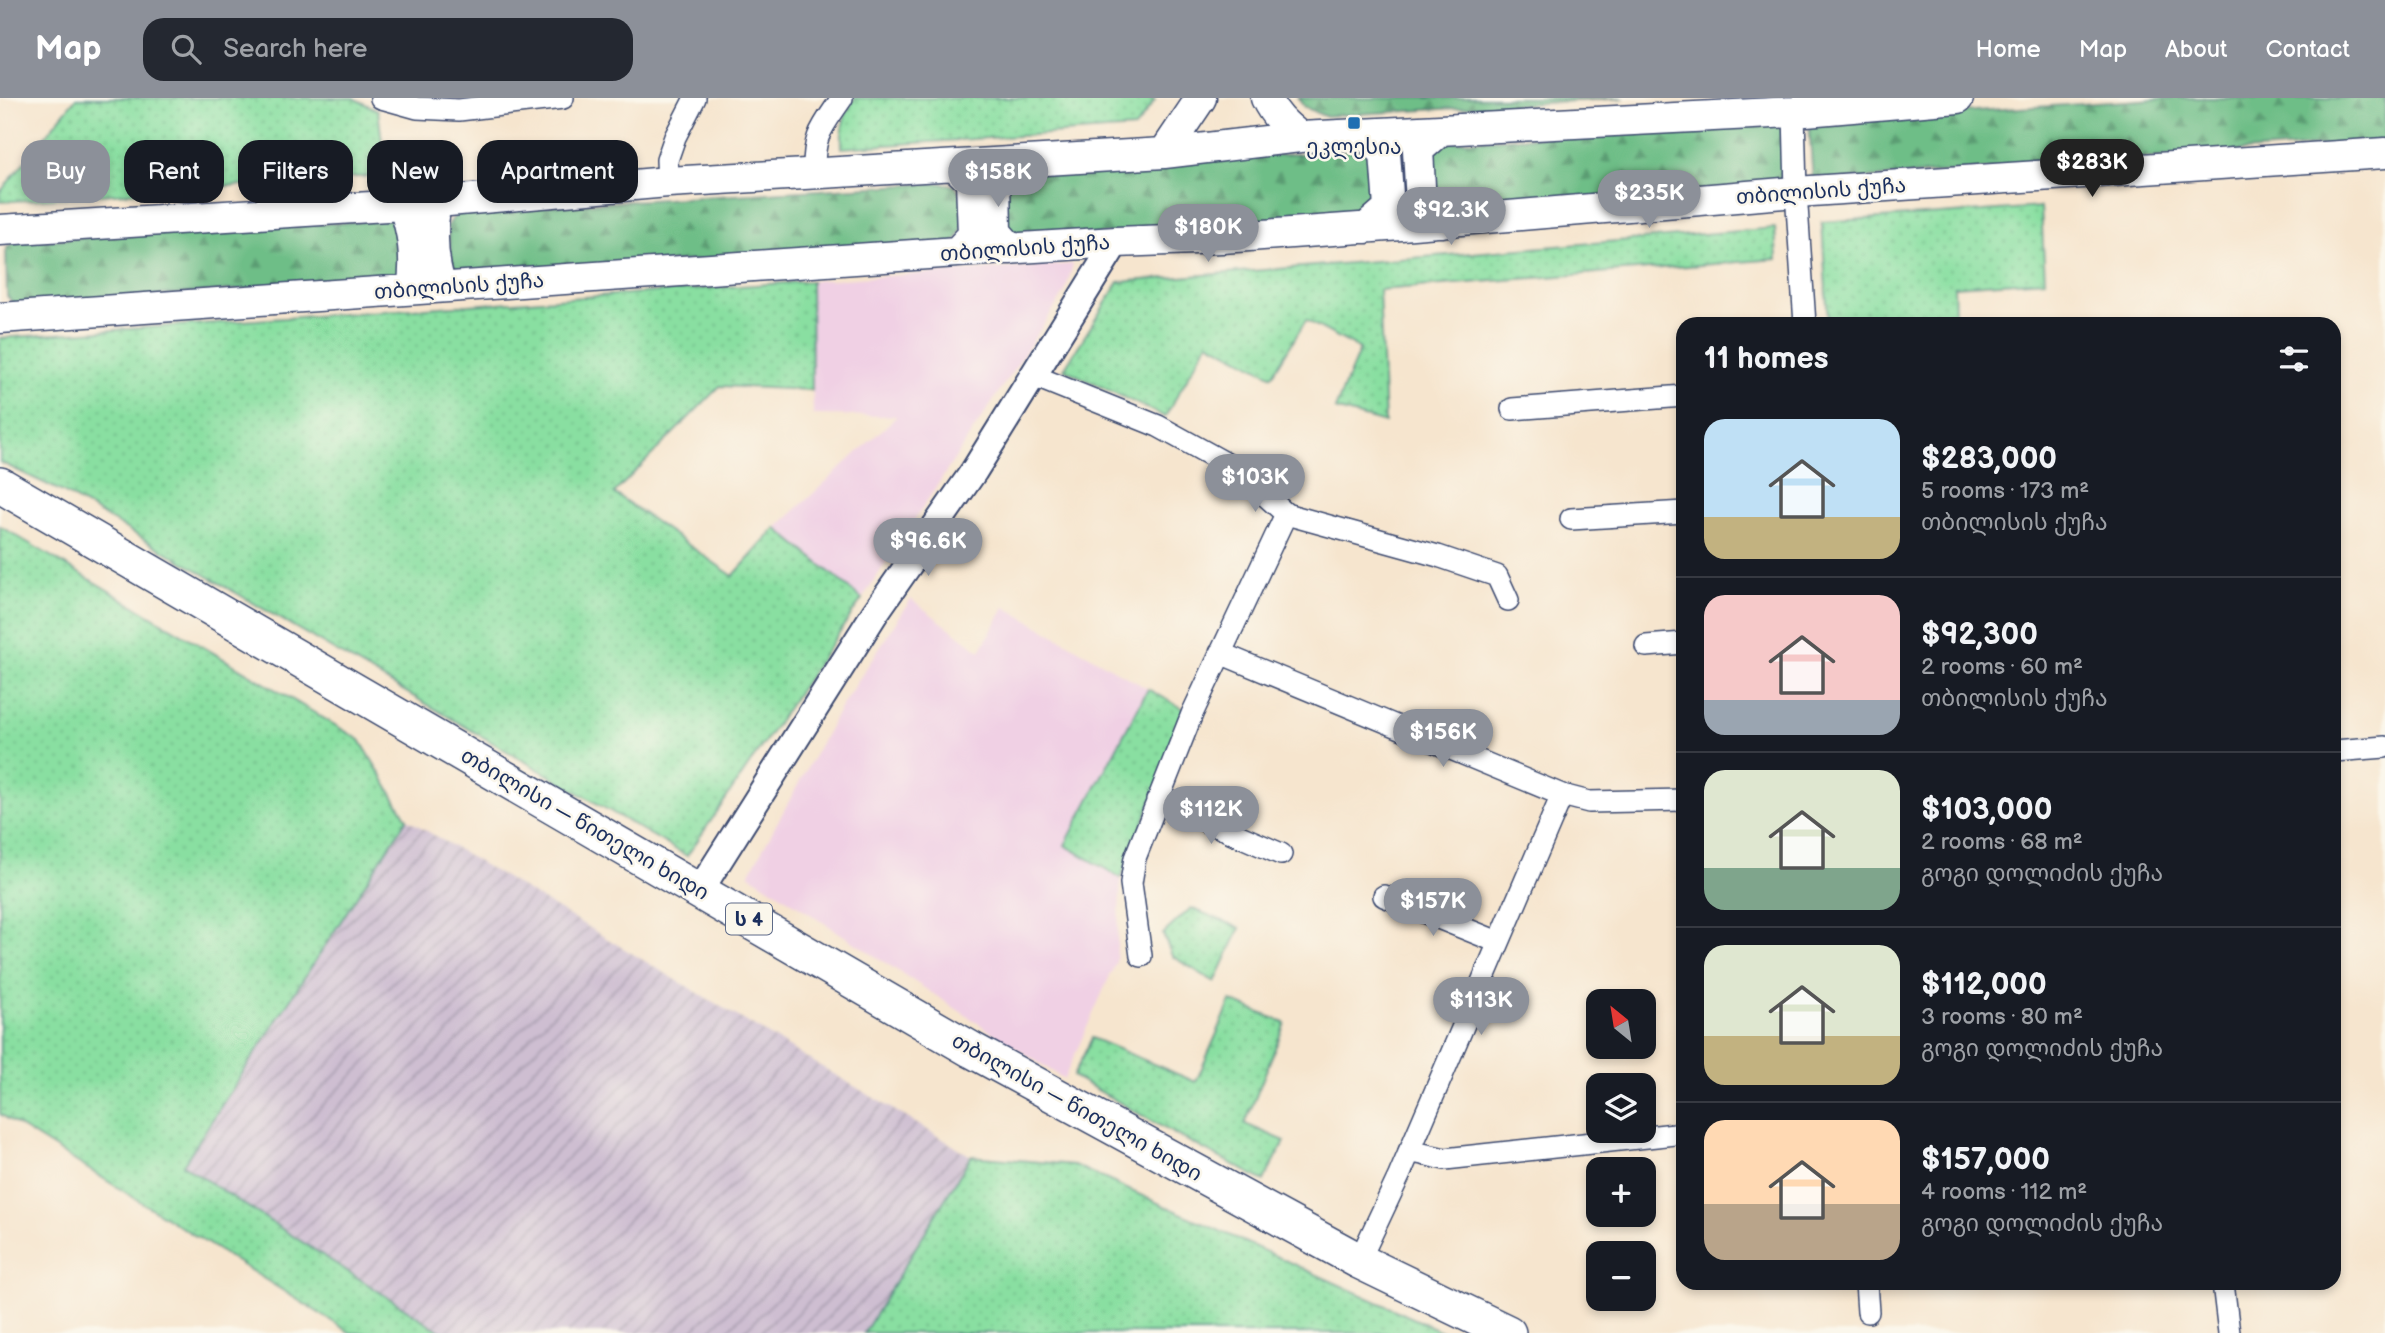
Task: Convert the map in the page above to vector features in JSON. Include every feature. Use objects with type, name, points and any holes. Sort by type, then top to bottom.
[{"type":"highway","name":"თბილისი — წითელი ხიდი","points":[[0,485],[972,1050],[1359,1261],[1508,1333]]},
{"type":"main road","points":[[1265,98],[1283,124],[1300,136]]},
{"type":"main road","points":[[463,200],[668,182],[1164,153],[1300,136],[1794,112],[1958,98]]},
{"type":"main road","points":[[1164,153],[1191,102]]},
{"type":"main road","points":[[1440,130],[1418,150],[1421,204],[1442,222]]},
{"type":"main road","points":[[1364,134],[1385,153],[1389,208],[1367,228]]},
{"type":"main road","name":"თბილისის ქუჩა","points":[[0,318],[957,252],[1223,238],[1796,192],[2385,153]]},
{"type":"main road","points":[[1010,163],[995,180],[996,232],[1011,249]]},
{"type":"main road","points":[[956,167],[971,181],[973,234],[957,252]]},
{"type":"main road","points":[[0,230],[425,203]]},
{"type":"main road","points":[[403,205],[409,220],[414,276],[427,288],[437,275],[433,246],[436,203]]},
{"type":"street","points":[[381,98],[417,108],[459,110],[563,98]]},
{"type":"street","points":[[668,182],[667,159],[695,98]]},
{"type":"street","points":[[814,174],[813,148],[818,134],[842,98]]},
{"type":"street","points":[[1794,112],[1796,192],[1805,317]]},
{"type":"street","points":[[700,890],[875,613],[974,471],[1116,242]]},
{"type":"street","points":[[1034,376],[1158,426],[1236,469],[1286,514],[1438,556],[1497,576],[1508,600]]},
{"type":"street","points":[[1512,409],[1676,397]]},
{"type":"street","points":[[1571,519],[1676,512]]},
{"type":"street","points":[[1141,957],[1131,883],[1135,858],[1220,653],[1286,514]]},
{"type":"street","points":[[1646,646],[1676,644]]},
{"type":"street","points":[[1220,653],[1562,795],[1590,802],[1676,800]]},
{"type":"street","points":[[2341,750],[2385,747]]},
{"type":"street","points":[[1359,1261],[1562,795]]},
{"type":"street","points":[[1157,800],[1282,854]]},
{"type":"street","points":[[1384,896],[1498,942]]},
{"type":"street","points":[[1409,1151],[1445,1159],[1676,1134]]},
{"type":"street","points":[[1866,1290],[1868,1312]]},
{"type":"street","points":[[2224,1290],[2229,1333]]},
{"type":"shaded area","points":[[1073,264],[1065,292],[862,599],[776,528],[897,416],[813,415],[811,281]]},
{"type":"shaded area","points":[[911,599],[980,651],[1005,607],[1148,689],[1065,845],[1121,878],[1116,962],[1064,1079],[749,874],[839,710]]},
{"type":"shaded area","points":[[407,819],[971,1156],[864,1333],[443,1333],[183,1165]]},
{"type":"green space","points":[[76,98],[353,98],[378,110],[382,140],[367,140],[367,176],[353,177],[353,140],[238,140],[238,185],[224,186],[224,140],[124,140],[124,193],[110,194],[110,140],[42,140]]},
{"type":"green space","points":[[855,98],[1155,100],[1135,128],[842,148],[844,121]]},
{"type":"green space","points":[[1298,98],[1625,98],[1324,116],[1304,107]]},
{"type":"green space","points":[[2172,98],[2385,98],[2385,141],[1813,182],[1809,122]]},
{"type":"green space","points":[[1783,124],[1784,184],[1446,209],[1432,201],[1431,153],[1443,142]]},
{"type":"green space","points":[[1362,150],[1375,161],[1378,205],[1360,215],[1020,240],[1005,229],[1004,181],[1018,171]]},
{"type":"green space","points":[[21,166],[21,201],[0,202],[0,192]]},
{"type":"green space","points":[[940,183],[955,186],[962,200],[964,215],[961,231],[953,244],[465,275],[453,265],[447,226],[459,211],[638,203],[638,201]]},
{"type":"green space","points":[[2041,207],[2045,280],[1954,286],[1955,314],[1828,317],[1822,222]]},
{"type":"green space","points":[[407,219],[417,277],[15,305],[7,296],[6,248],[14,242]]},
{"type":"green space","points":[[1775,228],[1777,259],[1379,290],[1385,423],[1335,409],[1360,349],[1306,320],[1272,376],[1208,342],[1165,417],[1064,369],[1119,282]]},
{"type":"green space","points":[[811,281],[812,390],[720,386],[614,493],[733,576],[776,528],[862,599],[687,856],[63,492],[0,462],[0,338]]},
{"type":"green space","points":[[0,526],[360,740],[407,819],[183,1165],[443,1333],[351,1333],[0,1114]]},
{"type":"green space","points":[[1148,689],[1187,711],[1121,878],[1065,845]]},
{"type":"green space","points":[[1191,908],[1240,928],[1215,982],[1172,956],[1163,934]]},
{"type":"green space","points":[[1231,1001],[1285,1023],[1245,1124],[1285,1141],[1264,1181],[1073,1076],[1092,1038],[1196,1082]]},
{"type":"green space","points":[[971,1156],[1074,1165],[1446,1333],[864,1333]]},
{"type":"place","name":"ეკლესია","points":[[1354,123]]}]
